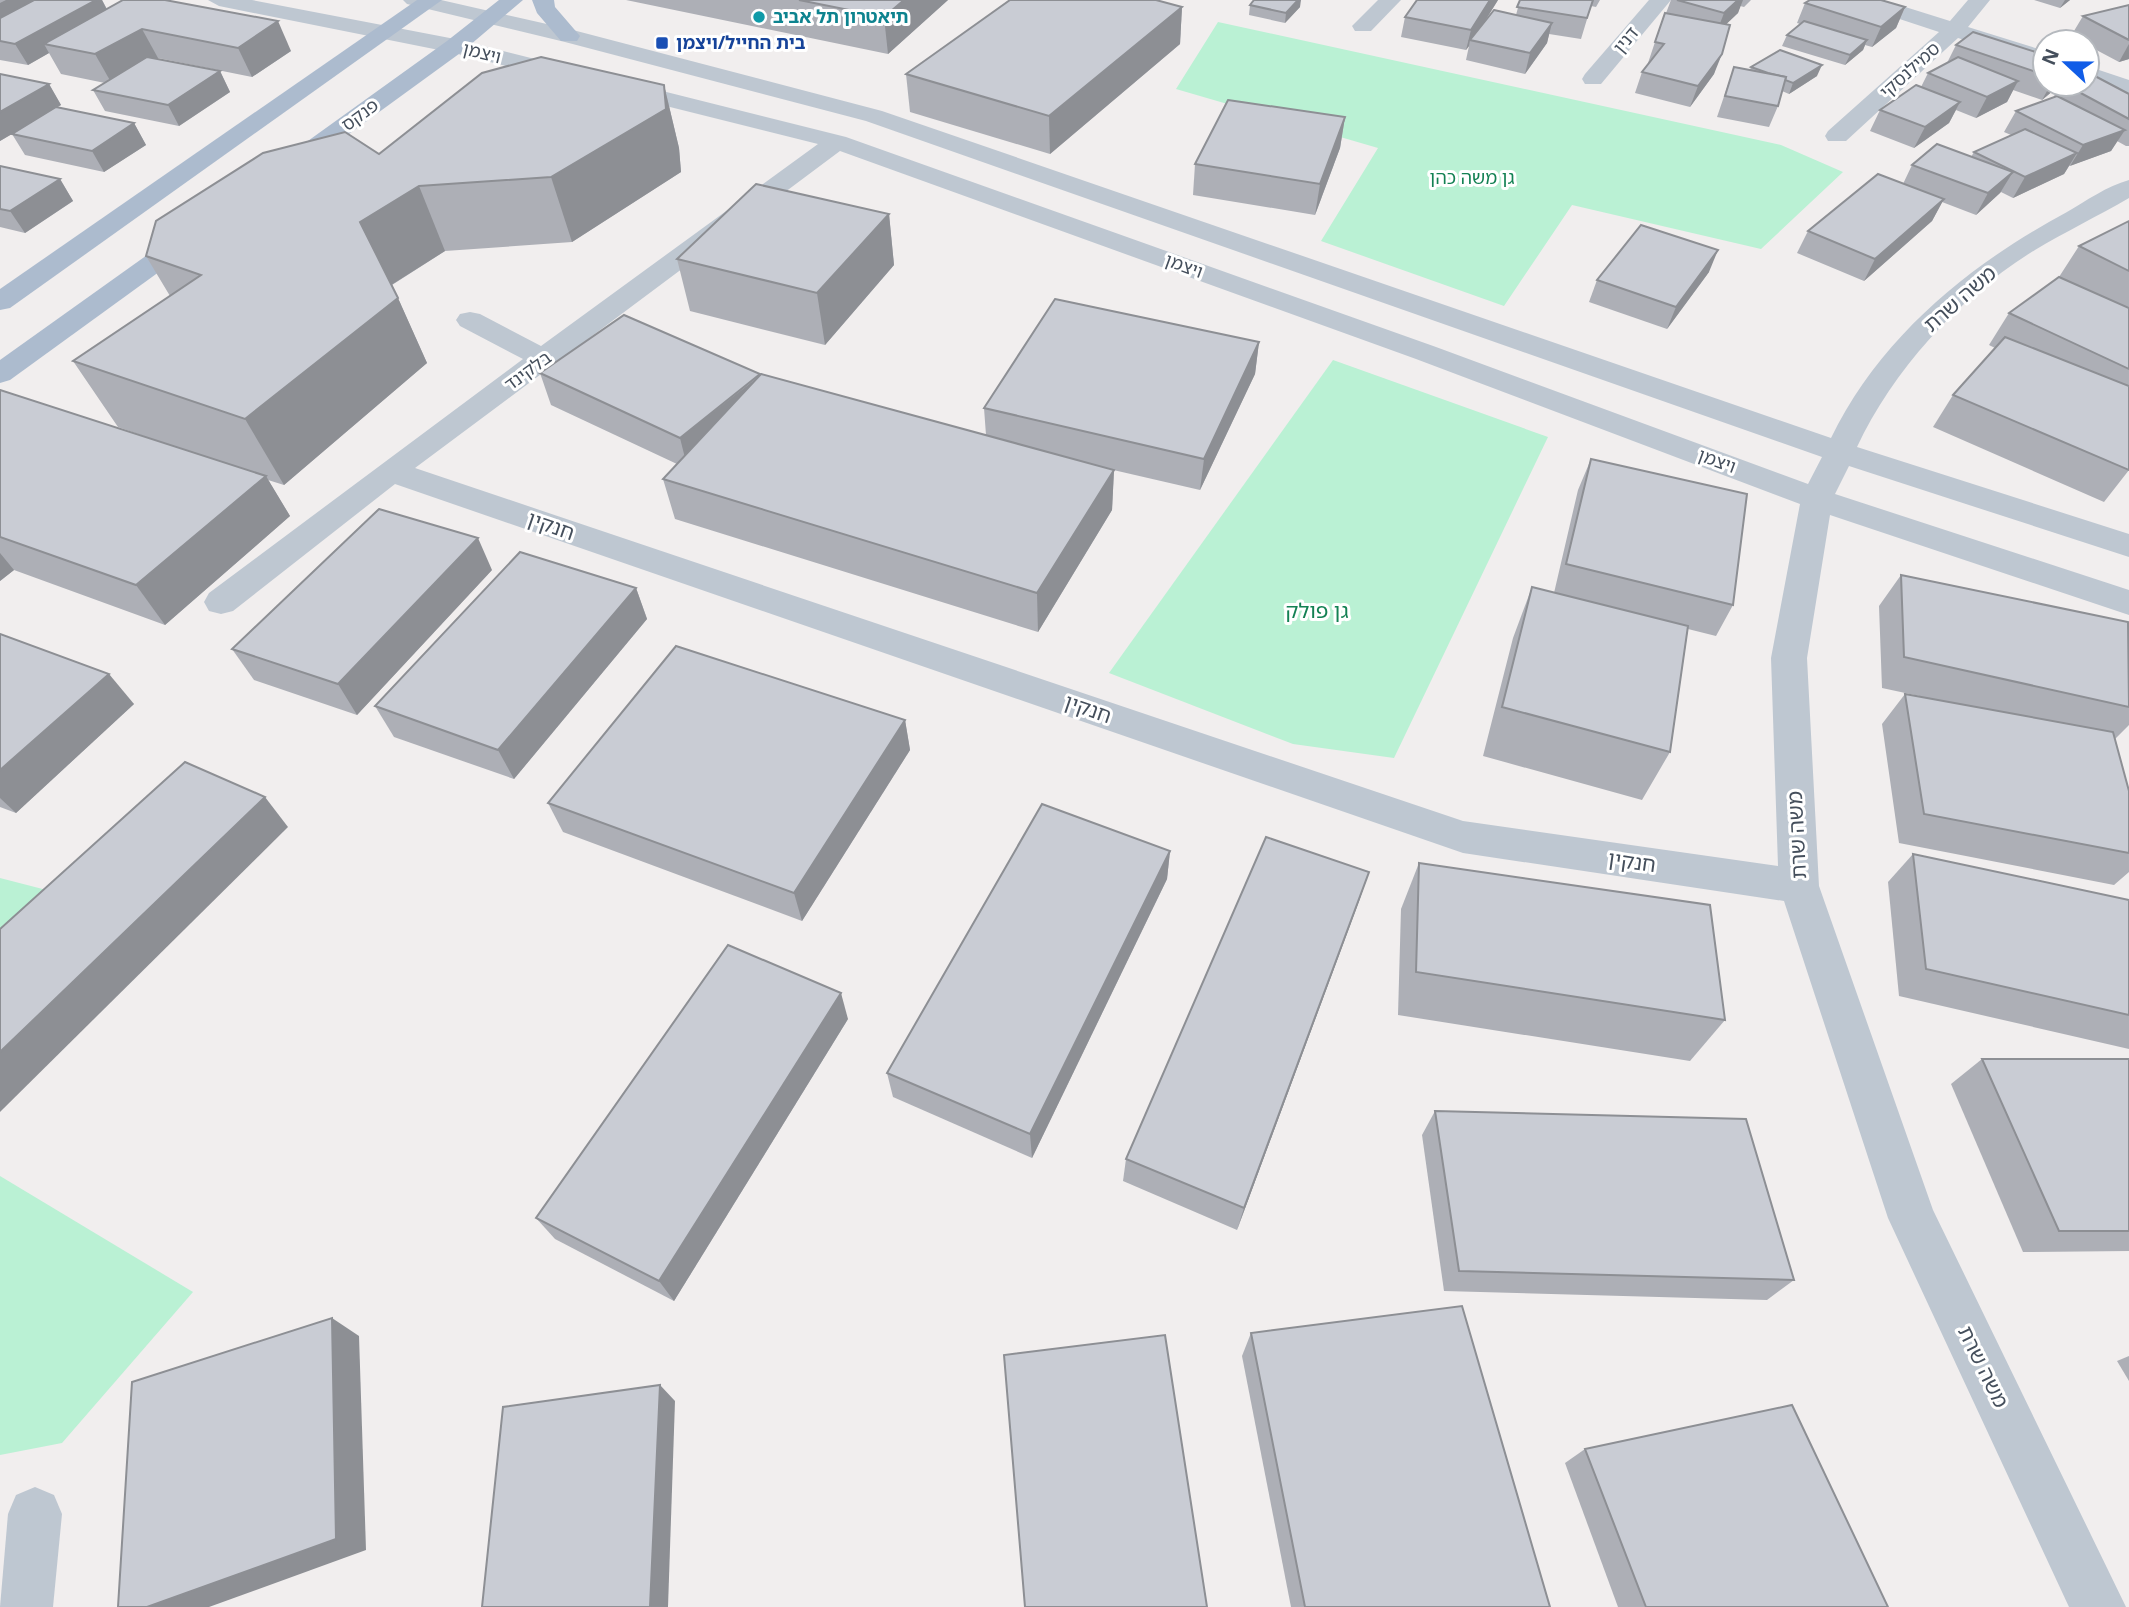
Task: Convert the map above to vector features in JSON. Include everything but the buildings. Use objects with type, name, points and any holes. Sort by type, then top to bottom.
[{"type":"main road","name":"פנקס","points":[[266,182],[455,46],[512,0]]},
{"type":"main road","points":[[542,0],[545,8],[569,36]]},
{"type":"main road","points":[[0,302],[384,34],[424,1]]},
{"type":"main road","points":[[0,374],[211,222]]},
{"type":"street","name":"ויצמן","points":[[219,0],[455,46],[837,142],[1426,353],[1817,499],[2129,603]]},
{"type":"street","points":[[1363,26],[1390,0]]},
{"type":"street","name":"דנין","points":[[1593,79],[1660,0]]},
{"type":"street","points":[[1861,0],[2031,53]]},
{"type":"street","name":"סמילנסקי","points":[[1837,136],[1956,28],[1979,0]]},
{"type":"street","name":"ויצמן","points":[[424,1],[874,116],[1839,452],[2129,547]]},
{"type":"street","points":[[2101,78],[2129,88]]},
{"type":"street","name":"בלקינד","points":[[221,602],[391,471],[837,142]]},
{"type":"street","name":"משה שרת","points":[[2098,1607],[1912,1218],[1799,886],[1789,658],[1817,499],[1850,430],[1896,358],[1958,296],[2023,246],[2129,188]]},
{"type":"street","points":[[470,320],[544,359]]},
{"type":"street","name":"חנקין","points":[[391,471],[1462,837],[1799,886]]},
{"type":"street","points":[[25,1607],[34,1514]]},
{"type":"green space","name":"גן משה כהן","points":[[1218,22],[1781,145],[1843,172],[1761,249],[1572,205],[1504,306],[1321,241],[1378,148],[1176,89]]},
{"type":"green space","name":"גן פולק","points":[[1333,360],[1548,437],[1394,758],[1293,744],[1109,673]]},
{"type":"green space","points":[[0,878],[62,894],[0,962]]},
{"type":"green space","points":[[0,1176],[193,1292],[62,1443],[0,1455]]},
{"type":"place","name":"תיאטרון תל אביב","points":[[759,17]]},
{"type":"place","name":"בית החייל/ויצמן","points":[[662,43]]}]
